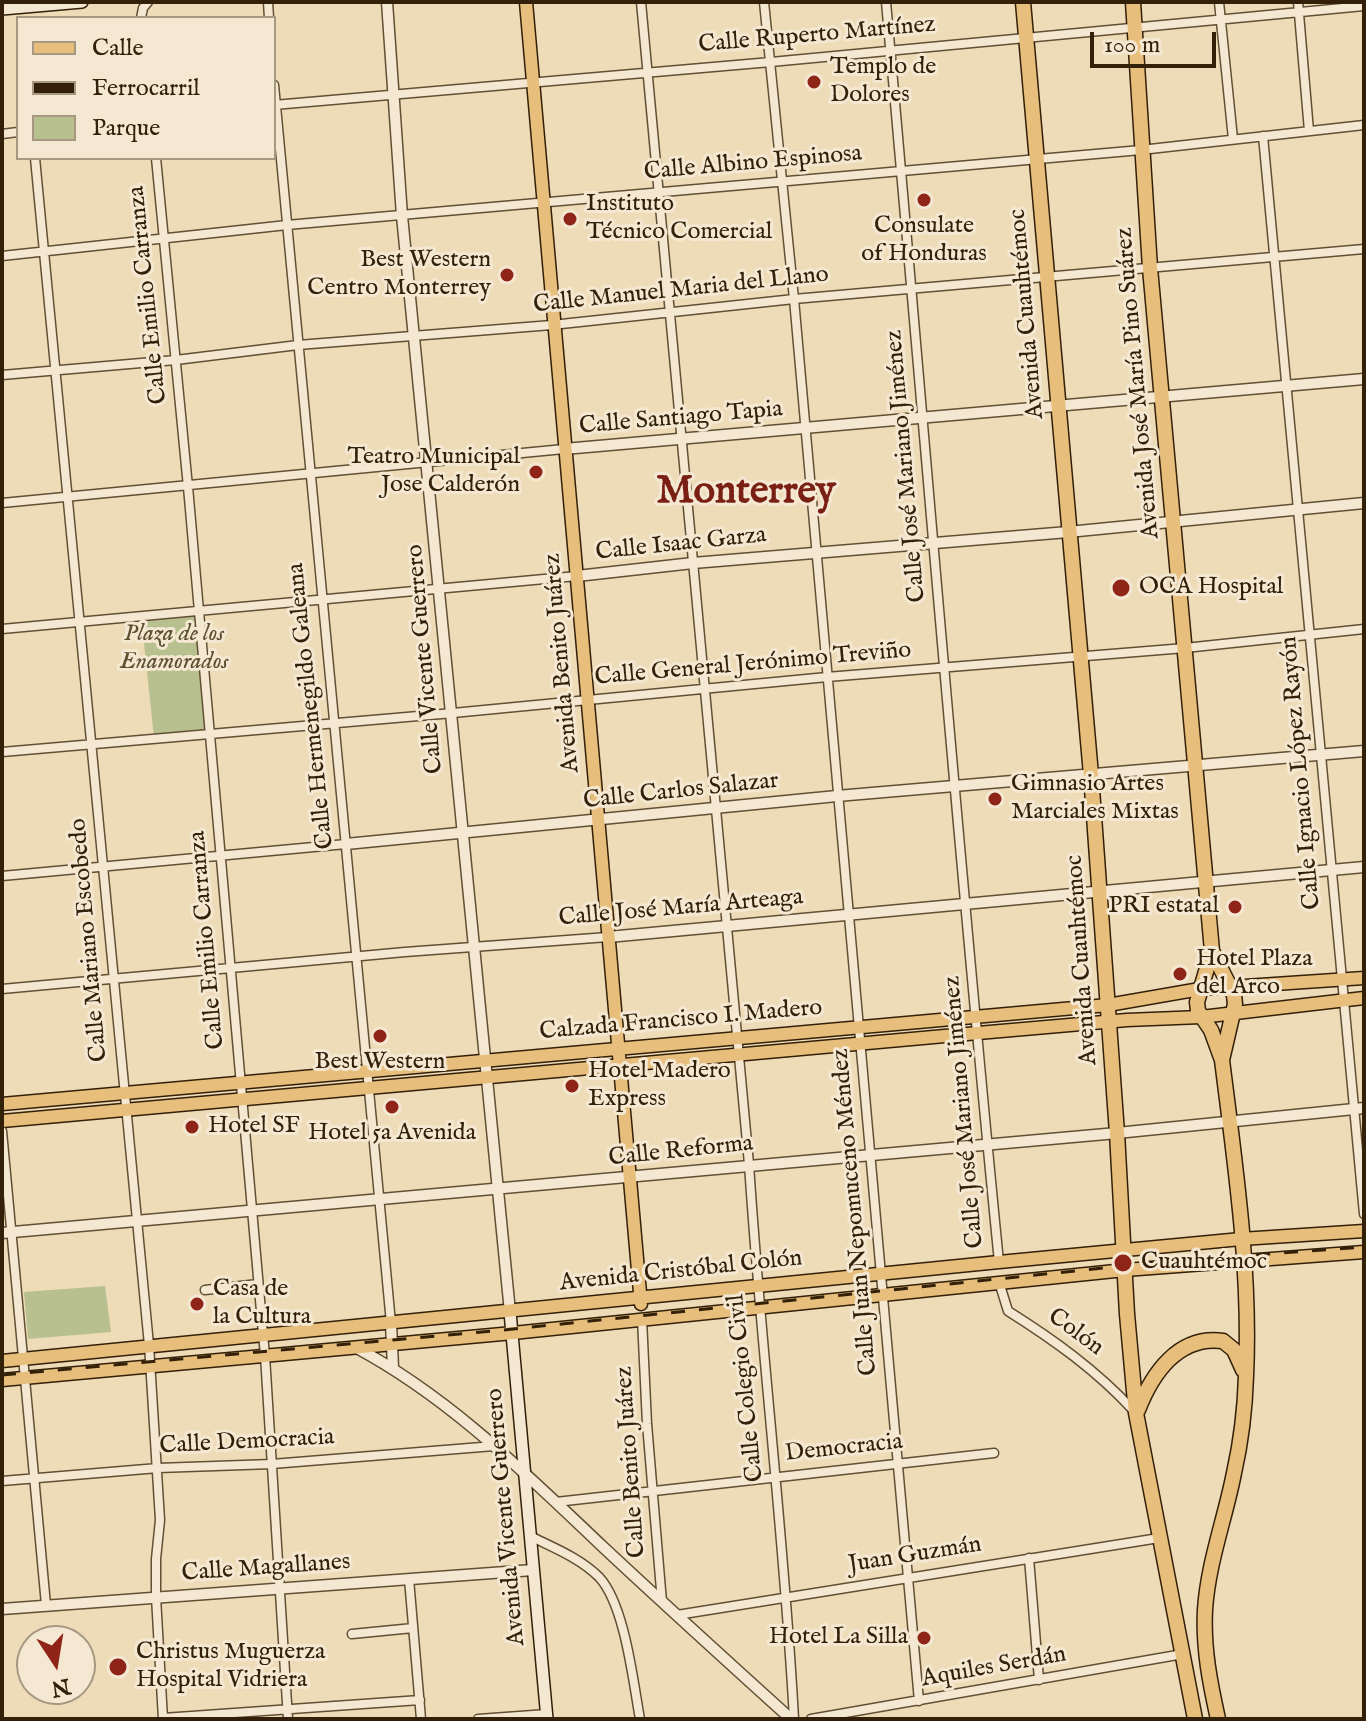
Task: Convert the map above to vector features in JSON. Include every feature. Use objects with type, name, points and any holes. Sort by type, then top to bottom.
[{"type":"highway","name":"Avenida Cuauhtémoc","points":[[1023,2],[1091,775],[1136,1413],[1195,1719]]},
{"type":"highway","name":"Avenida José María Pino Suárez","points":[[1133,2],[1150,268],[1212,951],[1234,995],[1234,1014],[1222,1060]]},
{"type":"highway","name":"Avenida José María Pino Suárez","points":[[1212,951],[1197,1002],[1222,1060],[1243,1261],[1246,1378],[1237,1461],[1213,1559],[1205,1607],[1208,1675],[1218,1719]]},
{"type":"highway","points":[[1136,1413],[1148,1385],[1161,1366],[1180,1351],[1202,1342],[1214,1340],[1230,1345],[1246,1378]]},
{"type":"main road","points":[[2,9],[21,13],[58,3],[82,2]]},
{"type":"main road","name":"Avenida Benito Juárez","points":[[526,2],[552,325],[642,1319]]},
{"type":"main road","name":"Calzada Francisco I. Madero","points":[[2,1104],[1108,1005],[1230,986],[1364,978]]},
{"type":"main road","name":"Calzada Francisco I. Madero","points":[[2,1121],[978,1033],[1201,1017],[1364,998]]},
{"type":"main road","name":"Avenida Cristóbal Colón","points":[[2,1361],[999,1262],[1241,1239],[1364,1231]]},
{"type":"main road","name":"Avenida Cristóbal Colón","points":[[24,1378],[392,1345],[1125,1270],[1364,1252]]},
{"type":"main road","name":"Avenida Vicente Guerrero","points":[[510,1312],[547,1716]]},
{"type":"main road","points":[[2,1380],[24,1378]]},
{"type":"street","name":"Calle Vicente Guerrero","points":[[387,2],[402,216],[510,1312]]},
{"type":"street","name":"Calle Colegio Civil","points":[[641,2],[749,1164],[757,1286],[787,1598],[793,1719]]},
{"type":"street","name":"Calle Juan Nepomuceno Méndez","points":[[764,2],[794,299],[919,1701]]},
{"type":"street","name":"Calle José Mariano Jiménez","points":[[886,2],[913,290],[932,542],[999,1262]]},
{"type":"street","points":[[1219,2],[1233,139]]},
{"type":"street","points":[[1298,2],[1309,131]]},
{"type":"street","name":"Calle Ruperto Martínez","points":[[276,105],[1364,6]]},
{"type":"street","name":"Calle Hermenegildo Galeana","points":[[276,115],[391,1323]]},
{"type":"street","name":"Calle Albino Espinosa","points":[[2,256],[287,225],[1141,150],[1364,125]]},
{"type":"street","name":"Calle Ignacio López Rayón","points":[[1263,136],[1330,870],[1343,999],[1359,1109],[1364,1214]]},
{"type":"street","name":"Calle Mariano Escobedo","points":[[35,160],[149,1345],[160,1520],[156,1597],[163,1718]]},
{"type":"street","name":"Calle Emilio Carranza","points":[[156,160],[265,1356],[288,1714]]},
{"type":"street","name":"Calle Manuel Maria del Llano","points":[[2,375],[176,360],[298,345],[552,325],[794,299],[1364,249]]},
{"type":"street","name":"Calle Santiago Tapia","points":[[2,503],[681,437],[1364,379]]},
{"type":"street","name":"Calle Isaac Garza","points":[[2,629],[1364,503]]},
{"type":"street","name":"Calle General Jerónimo Treviño","points":[[2,752],[827,677],[1185,648],[1364,629]]},
{"type":"street","name":"Calle Carlos Salazar","points":[[2,876],[837,796],[1364,751]]},
{"type":"street","name":"Calle José María Arteaga","points":[[2,989],[1364,867]]},
{"type":"street","name":"Calle Reforma","points":[[6,1233],[1359,1109]]},
{"type":"street","points":[[2,1131],[6,1233],[22,1359],[46,1605]]},
{"type":"street","name":"Colón","points":[[999,1282],[1008,1311],[1085,1364],[1136,1413]]},
{"type":"street","points":[[205,1290],[258,1284]]},
{"type":"street","name":"Calle Benito Juárez","points":[[642,1319],[647,1424],[662,1602]]},
{"type":"street","points":[[391,1323],[393,1368]]},
{"type":"street","points":[[355,1347],[443,1402],[525,1473],[793,1719]]},
{"type":"street","name":"Calle Democracia","points":[[2,1481],[494,1446]]},
{"type":"street","name":"Democracia","points":[[556,1502],[994,1453]]},
{"type":"street","points":[[530,1536],[576,1559],[608,1588],[620,1620],[640,1719]]},
{"type":"street","name":"Juan Guzmán","points":[[677,1615],[1159,1538]]},
{"type":"street","points":[[1029,1558],[1039,1680]]},
{"type":"street","name":"Calle Magallanes","points":[[2,1609],[533,1570]]},
{"type":"street","points":[[409,1579],[421,1719]]},
{"type":"street","points":[[352,1634],[413,1628]]},
{"type":"street","name":"Aquiles Serdán","points":[[811,1719],[1183,1654]]},
{"type":"street","points":[[163,1718],[288,1714],[420,1700]]},
{"type":"street","points":[[478,1719],[547,1716]]},
{"type":"green space","name":"Plaza de los Enamorados","points":[[199,611],[210,734],[154,738],[141,615]]},
{"type":"green space","points":[[105,1286],[111,1332],[28,1339],[24,1292]]},
{"type":"railway","points":[[2,1375],[503,1330],[1181,1260],[1364,1247]]},
{"type":"place","name":"Templo de Dolores","points":[[814,82]]},
{"type":"place","name":"Consulate of Honduras","points":[[924,200]]},
{"type":"place","name":"Instituto Técnico Comercial","points":[[570,219]]},
{"type":"place","name":"Best Western Centro Monterrey","points":[[507,275]]},
{"type":"place","name":"Teatro Municipal Jose Calderón","points":[[536,472]]},
{"type":"place","name":"OCA Hospital","points":[[1121,588]]},
{"type":"place","name":"Gimnasio Artes Marciales Mixtas","points":[[995,799]]},
{"type":"place","name":"PRI estatal","points":[[1235,907]]},
{"type":"place","name":"Hotel Plaza del Arco","points":[[1180,974]]},
{"type":"place","name":"Best Western","points":[[380,1036]]},
{"type":"place","name":"Hotel Madero Express","points":[[572,1086]]},
{"type":"place","name":"Hotel 5a Avenida","points":[[392,1107]]},
{"type":"place","name":"Hotel SF","points":[[192,1127]]},
{"type":"place","name":"Cuauhtémoc","points":[[1123,1263]]},
{"type":"place","name":"Casa de la Cultura","points":[[197,1304]]},
{"type":"place","name":"Hotel La Silla","points":[[924,1638]]},
{"type":"place","name":"Christus Muguerza Hospital Vidriera","points":[[118,1667]]},
{"type":"district","name":"Monterrey","points":[[746,494]]}]
